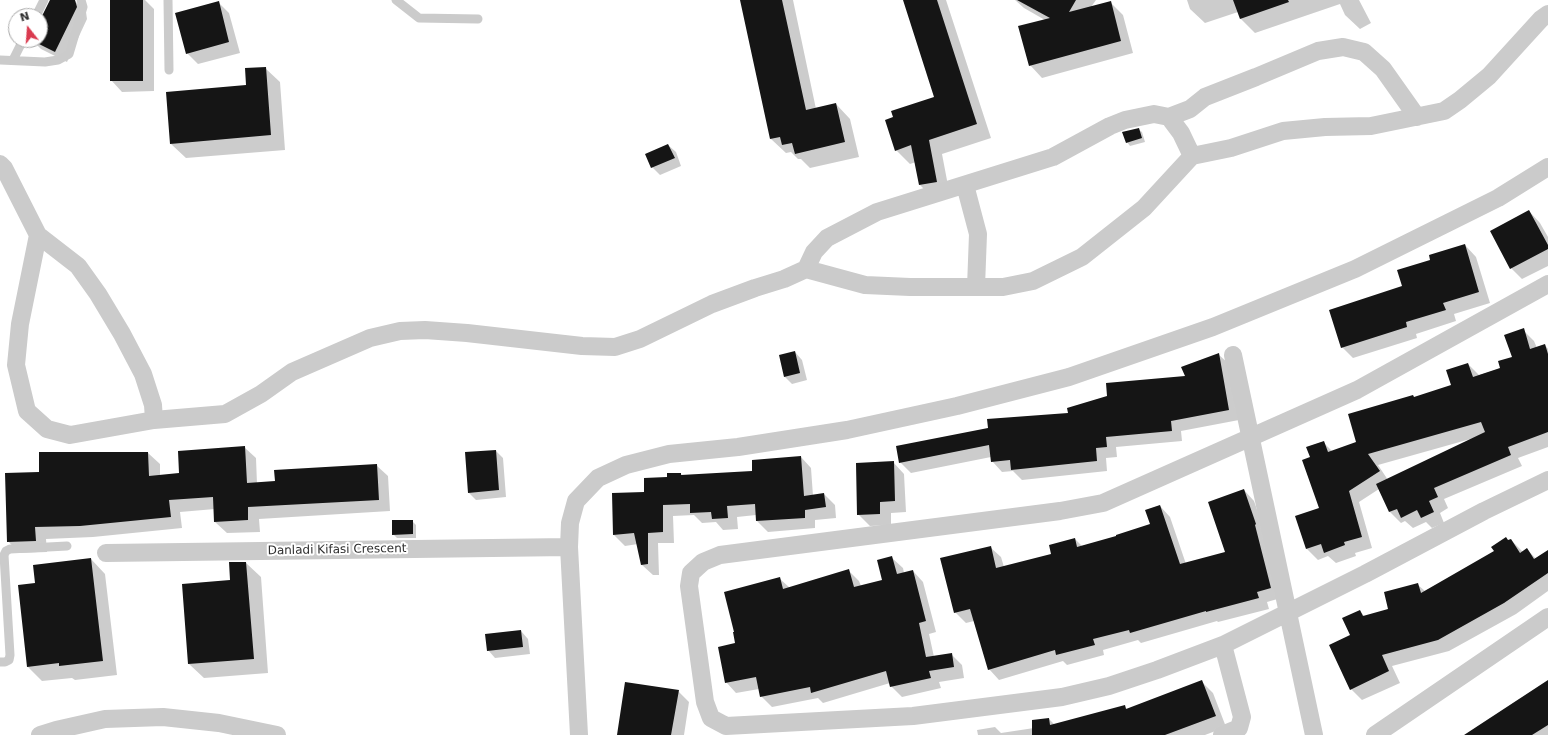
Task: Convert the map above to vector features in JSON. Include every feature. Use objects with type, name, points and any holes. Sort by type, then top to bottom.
[{"type":"street","points":[[38,235],[20,324],[16,365],[28,411],[47,430],[70,435],[154,420],[225,414],[261,394],[292,372],[370,338],[400,331],[425,330],[467,333],[582,346],[615,347],[640,340],[712,304],[784,279],[806,269],[865,285],[910,287],[1003,287],[1033,281],[1082,257],[1144,208],[1192,156],[1231,148],[1283,131],[1325,127],[1371,126],[1444,111],[1489,76],[1548,14]]},
{"type":"street","points":[[806,269],[814,252],[827,238],[877,212],[1053,157],[1110,126],[1125,120],[1154,114],[1168,117],[1190,109],[1205,97],[1318,50],[1343,47],[1364,52],[1384,69],[1417,117]]},
{"type":"street","points":[[1168,117],[1181,133],[1192,156]]},
{"type":"street","points":[[0,164],[4,168],[38,235],[78,266],[98,294],[122,334],[143,374],[153,404],[154,420]]},
{"type":"street","points":[[579,735],[568,546],[570,523],[576,502],[598,478],[626,465],[669,454],[738,447],[847,430],[957,406],[1069,377],[1213,327],[1355,270],[1498,198],[1548,167]]},
{"type":"street","points":[[965,185],[978,234],[976,287]]},
{"type":"street","points":[[1548,284],[1357,390],[1250,436],[1103,503],[1060,511],[720,555],[703,562],[691,573],[688,586],[705,702],[711,718],[726,726],[913,716],[1062,697],[1109,686],[1223,645],[1365,574],[1484,511],[1548,480]]},
{"type":"street","points":[[1233,355],[1314,735]]},
{"type":"street","name":"Danladi Kifasi Crescent","points":[[106,553],[568,546]]},
{"type":"street","points":[[1375,735],[1548,617]]},
{"type":"street","points":[[1222,735],[1239,728],[1242,717],[1223,645]]},
{"type":"street","points":[[40,735],[56,730],[105,720],[163,717],[219,723],[278,735]]},
{"type":"lane","points":[[0,60],[45,62],[58,60],[70,54],[83,8],[81,0]]},
{"type":"lane","points":[[168,0],[169,70]]},
{"type":"lane","points":[[396,0],[419,18],[478,19]]},
{"type":"lane","points":[[13,60],[19,48]]},
{"type":"lane","points":[[0,662],[6,662],[9,660],[10,655],[4,555],[6,551],[10,549],[67,546]]},
{"type":"building","points":[[50,0],[75,0],[77,7],[55,52],[47,48],[48,8],[46,8]]},
{"type":"building","points":[[110,0],[143,0],[143,81],[110,81]]},
{"type":"building","points":[[740,0],[782,0],[806,110],[836,103],[845,142],[795,154],[792,143],[782,145],[780,137],[770,139]]},
{"type":"building","points":[[903,0],[937,0],[977,124],[929,140],[937,182],[919,185],[911,145],[895,151],[885,120],[893,117],[891,111],[934,97]]},
{"type":"building","points":[[1017,0],[1076,0],[1069,12],[1111,1],[1121,41],[1029,66],[1018,26],[1050,18]]},
{"type":"building","points":[[1233,0],[1288,0],[1289,2],[1240,19]]},
{"type":"building","points":[[219,1],[229,42],[186,54],[175,13]]},
{"type":"building","points":[[266,67],[271,135],[170,144],[166,92],[246,85],[245,68]]},
{"type":"building","points":[[1139,128],[1142,138],[1126,143],[1122,132]]},
{"type":"building","points":[[668,144],[675,158],[651,168],[645,154]]},
{"type":"building","points":[[1529,210],[1548,245],[1548,249],[1510,269],[1490,231]]},
{"type":"building","points":[[1465,244],[1479,292],[1443,303],[1446,310],[1406,322],[1407,327],[1341,348],[1329,310],[1402,286],[1397,270],[1430,260],[1429,255]]},
{"type":"building","points":[[1524,328],[1530,349],[1545,344],[1548,354],[1548,432],[1508,447],[1511,455],[1434,488],[1438,497],[1429,501],[1434,512],[1421,518],[1417,510],[1401,518],[1397,509],[1389,512],[1376,484],[1485,432],[1481,422],[1368,454],[1380,471],[1349,491],[1362,537],[1344,542],[1345,545],[1324,553],[1321,544],[1306,549],[1295,516],[1319,508],[1302,460],[1310,457],[1306,447],[1324,441],[1328,452],[1356,442],[1348,414],[1413,395],[1414,397],[1451,385],[1446,370],[1468,363],[1473,377],[1500,368],[1498,361],[1512,357],[1504,335]]},
{"type":"building","points":[[795,351],[800,373],[784,377],[779,355]]},
{"type":"building","points":[[1219,353],[1229,410],[1171,421],[1172,431],[1106,437],[1107,447],[1096,448],[1097,461],[1011,470],[1010,460],[991,462],[989,445],[899,463],[896,446],[988,428],[987,419],[1068,413],[1067,408],[1107,396],[1106,383],[1185,376],[1181,367]]},
{"type":"building","points":[[245,446],[247,483],[275,481],[274,470],[377,464],[379,500],[248,507],[248,520],[214,522],[213,497],[169,500],[171,517],[80,526],[35,527],[36,541],[7,542],[5,473],[39,472],[39,452],[148,452],[149,476],[179,473],[178,451]]},
{"type":"building","points":[[496,450],[499,490],[468,493],[465,452]]},
{"type":"building","points":[[801,456],[804,496],[824,493],[826,507],[805,510],[805,518],[756,521],[755,504],[727,506],[728,518],[712,519],[711,512],[690,513],[690,504],[663,505],[663,532],[648,533],[648,564],[641,565],[634,533],[613,535],[612,493],[644,492],[644,478],[667,477],[667,473],[681,473],[681,475],[752,471],[752,460]]},
{"type":"building","points":[[894,461],[895,501],[880,502],[880,514],[857,515],[856,463]]},
{"type":"building","points":[[1244,489],[1256,524],[1255,525],[1271,588],[1257,592],[1259,598],[1206,611],[1130,633],[1129,630],[1093,639],[1095,645],[1056,655],[1055,650],[988,670],[970,609],[954,613],[940,558],[991,546],[996,568],[1051,554],[1049,545],[1075,538],[1077,547],[1116,536],[1150,524],[1145,510],[1160,505],[1180,564],[1225,552],[1208,502]]},
{"type":"building","points":[[392,520],[413,520],[413,534],[392,535]]},
{"type":"building","points":[[1506,537],[1508,540],[1511,539],[1520,553],[1527,548],[1534,559],[1548,550],[1548,573],[1504,603],[1438,640],[1382,655],[1389,671],[1350,690],[1329,645],[1350,635],[1342,618],[1360,610],[1363,616],[1388,609],[1384,592],[1418,583],[1421,593],[1494,551],[1491,547]]},
{"type":"building","points":[[892,556],[897,574],[913,570],[926,621],[919,623],[926,657],[952,653],[954,667],[929,671],[931,678],[890,687],[886,671],[811,693],[810,687],[760,697],[756,677],[725,683],[718,647],[735,643],[734,632],[724,592],[780,577],[783,589],[849,569],[854,587],[882,580],[877,560]]},
{"type":"building","points":[[91,558],[103,661],[59,666],[59,663],[27,667],[18,585],[35,583],[33,565]]},
{"type":"building","points":[[229,562],[246,562],[254,659],[188,664],[182,584],[230,580]]},
{"type":"building","points":[[521,630],[523,647],[487,651],[485,634]]},
{"type":"building","points":[[1202,680],[1216,716],[1165,735],[1032,735],[1032,720],[1049,718],[1050,725],[1125,705],[1126,709]]},
{"type":"building","points":[[1548,680],[1548,725],[1532,735],[1464,735]]},
{"type":"building","points":[[625,682],[679,690],[671,735],[617,735]]}]
